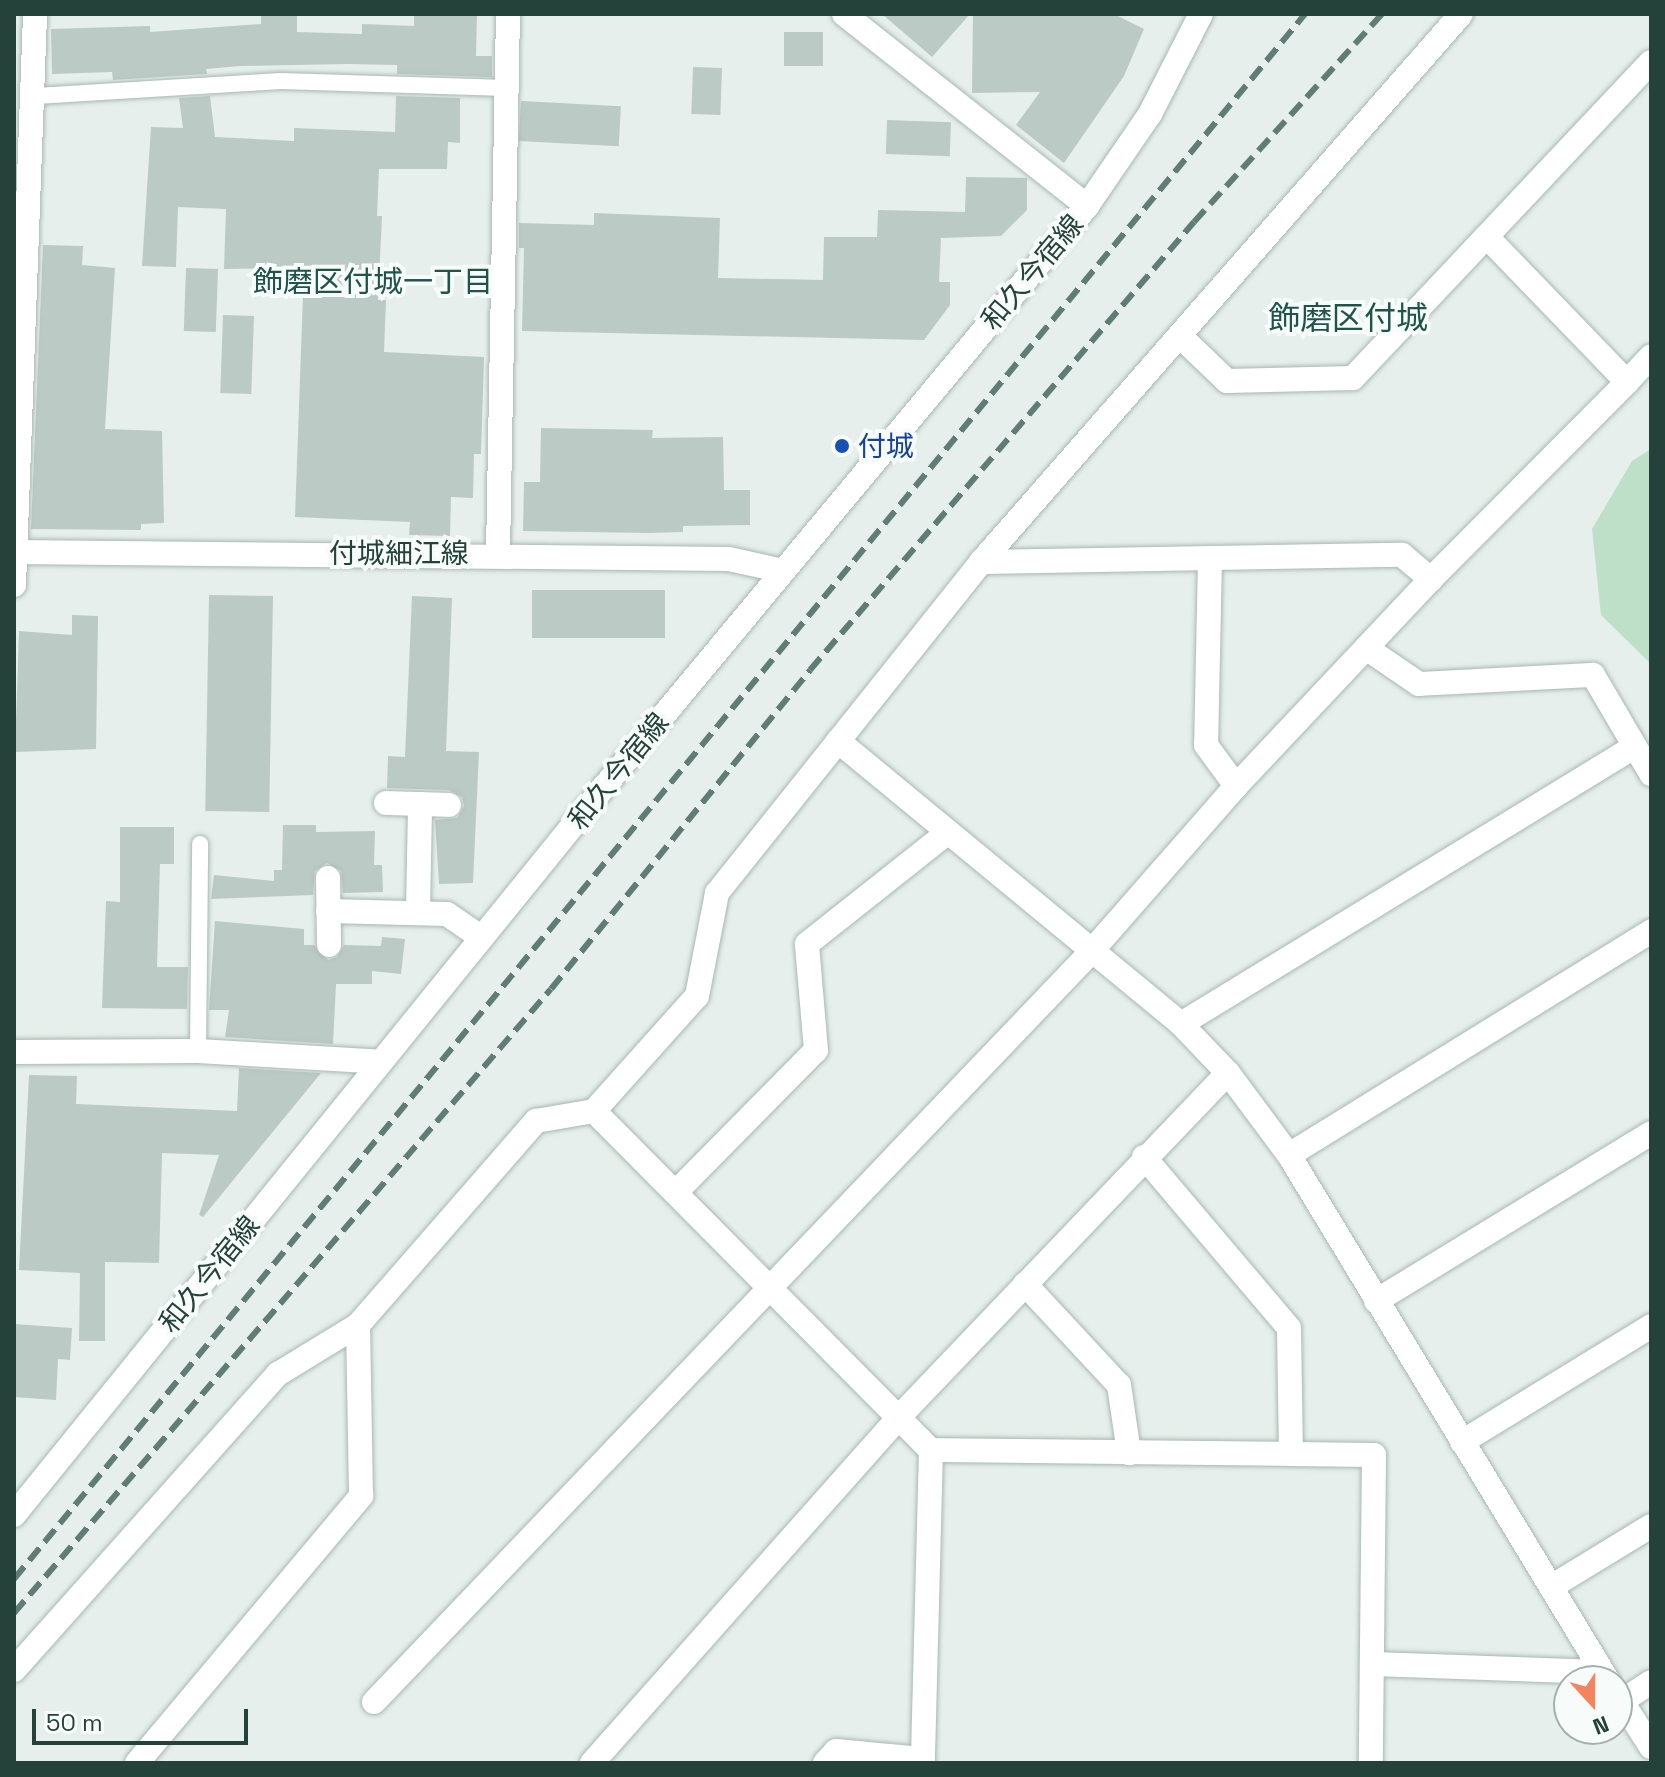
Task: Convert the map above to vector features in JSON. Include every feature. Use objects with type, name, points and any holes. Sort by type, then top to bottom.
[{"type":"street","points":[[14,585],[28,82],[35,14]]},
{"type":"street","points":[[498,553],[508,14]]},
{"type":"street","points":[[844,14],[1087,206]]},
{"type":"street","name":"和久今宿線","points":[[14,1515],[482,938],[1087,206],[1150,114],[1201,14]]},
{"type":"street","points":[[14,1670],[278,1374],[358,1325],[536,1121],[594,1111],[697,996],[717,893],[981,562],[1461,14]]},
{"type":"street","points":[[1180,336],[1227,381],[1353,378],[1651,62]]},
{"type":"street","points":[[1487,237],[1627,382]]},
{"type":"street","points":[[374,1702],[768,1285],[1090,953],[1236,786],[1431,579],[1651,356]]},
{"type":"street","name":"付城細江線","points":[[15,552],[498,553],[729,559],[783,571]]},
{"type":"street","points":[[981,562],[1402,555],[1431,579]]},
{"type":"street","points":[[1210,559],[1206,745],[1236,786]]},
{"type":"street","points":[[1366,648],[1419,684],[1593,675],[1651,774]]},
{"type":"street","points":[[838,741],[1090,953],[1181,1024],[1228,1073],[1289,1155],[1599,1665]]},
{"type":"street","points":[[1181,1024],[1634,747]]},
{"type":"street","points":[[386,803],[449,805]]},
{"type":"street","points":[[418,912],[420,804]]},
{"type":"street","points":[[676,1192],[816,1050],[807,944],[947,833]]},
{"type":"street","points":[[328,878],[329,945]]},
{"type":"street","points":[[328,911],[447,914],[482,938]]},
{"type":"street","points":[[1289,1155],[1651,931]]},
{"type":"street","points":[[14,1052],[198,1051],[381,1062]]},
{"type":"street","points":[[592,1763],[899,1417],[1144,1157],[1228,1073]]},
{"type":"street","points":[[594,1111],[931,1450],[1374,1455],[1371,1763]]},
{"type":"street","points":[[1376,1301],[1651,1133]]},
{"type":"street","points":[[1144,1157],[1289,1328],[1291,1454]]},
{"type":"street","points":[[1025,1284],[1119,1385],[1129,1453]]},
{"type":"street","points":[[137,1763],[361,1496],[358,1325]]},
{"type":"street","points":[[1462,1442],[1651,1326]]},
{"type":"street","points":[[825,1763],[836,1751],[923,1761],[931,1450]]},
{"type":"street","points":[[1551,1587],[1651,1526]]},
{"type":"street","points":[[1372,1664],[1553,1681]]},
{"type":"street","points":[[1633,1719],[1651,1747]]},
{"type":"lane","points":[[28,82],[281,81],[507,88]]},
{"type":"lane","points":[[198,1051],[200,844]]},
{"type":"green space","points":[[1651,449],[1651,664],[1601,615],[1592,529],[1632,461]]},
{"type":"building","points":[[261,14],[297,14],[297,32],[362,34],[362,24],[414,26],[414,14],[477,14],[476,56],[492,56],[492,77],[397,74],[397,65],[349,64],[240,66],[206,69],[207,74],[113,80],[112,72],[52,74],[51,29],[150,26],[150,32],[261,24]]},
{"type":"building","points":[[882,14],[970,14],[932,57]]},
{"type":"building","points":[[973,14],[1114,14],[1144,29],[1124,76],[1064,163],[1016,125],[1040,92],[972,93]]},
{"type":"building","points":[[784,32],[823,32],[823,66],[784,66]]},
{"type":"building","points":[[693,67],[722,68],[720,115],[691,114]]},
{"type":"building","points":[[210,96],[215,137],[294,141],[294,128],[395,132],[396,96],[460,98],[460,143],[448,142],[447,169],[379,169],[377,216],[382,216],[378,300],[386,300],[384,352],[484,357],[481,454],[474,454],[473,498],[451,497],[450,536],[409,535],[410,522],[295,517],[304,268],[224,269],[226,209],[178,207],[176,267],[142,266],[151,127],[183,128],[179,98]]},
{"type":"building","points":[[521,101],[621,106],[619,146],[519,141]]},
{"type":"building","points":[[887,120],[951,122],[950,156],[886,154]]},
{"type":"building","points":[[966,177],[1027,178],[1027,210],[1001,236],[941,238],[939,282],[950,282],[950,305],[924,340],[522,331],[524,248],[519,248],[519,223],[594,225],[594,213],[720,218],[718,278],[823,280],[824,237],[877,237],[878,210],[965,212]]},
{"type":"building","points":[[43,245],[83,246],[82,265],[115,268],[105,429],[162,431],[164,523],[141,524],[141,530],[31,529]]},
{"type":"building","points":[[186,268],[218,269],[216,332],[184,331]]},
{"type":"building","points":[[223,315],[254,316],[251,394],[220,393]]},
{"type":"building","points":[[541,428],[653,430],[652,438],[723,437],[724,490],[750,490],[750,525],[683,526],[683,532],[648,533],[523,531],[524,482],[540,482]]},
{"type":"building","points":[[532,590],[665,590],[665,638],[532,638]]},
{"type":"building","points":[[209,595],[273,596],[269,812],[205,811]]},
{"type":"building","points":[[412,596],[452,598],[446,751],[479,752],[473,883],[439,884],[435,820],[457,818],[464,806],[462,797],[449,790],[387,788],[388,756],[405,757]]},
{"type":"building","points":[[72,615],[98,616],[96,749],[15,752],[19,631],[72,635]]},
{"type":"building","points":[[283,825],[316,825],[316,832],[375,831],[374,865],[382,865],[383,892],[343,893],[341,871],[327,863],[315,871],[313,895],[211,899],[214,875],[274,881],[274,870],[282,870]]},
{"type":"building","points":[[120,827],[174,827],[174,864],[160,864],[157,967],[188,967],[187,1009],[102,1008],[106,901],[120,902]]},
{"type":"building","points":[[215,921],[304,929],[304,945],[314,945],[328,960],[337,957],[344,945],[381,946],[382,937],[405,939],[401,974],[372,971],[372,984],[336,984],[333,1044],[225,1037],[229,1010],[209,1010]]},
{"type":"building","points":[[239,1068],[321,1073],[203,1217],[199,1215],[219,1155],[162,1153],[159,1263],[105,1262],[105,1341],[79,1341],[80,1273],[19,1270],[29,1075],[77,1076],[76,1104],[237,1111]]},
{"type":"building","points":[[14,1324],[72,1328],[70,1360],[58,1359],[56,1400],[14,1397]]},
{"type":"railway","points":[[14,1579],[1305,14]]},
{"type":"railway","points":[[14,1613],[551,989],[810,670],[1194,222],[1382,14]]},
{"type":"place","name":"付城","points":[[842,446]]},
{"type":"district","name":"飾磨区付城一丁目","points":[[373,282]]},
{"type":"district","name":"飾磨区付城","points":[[1348,318]]}]
